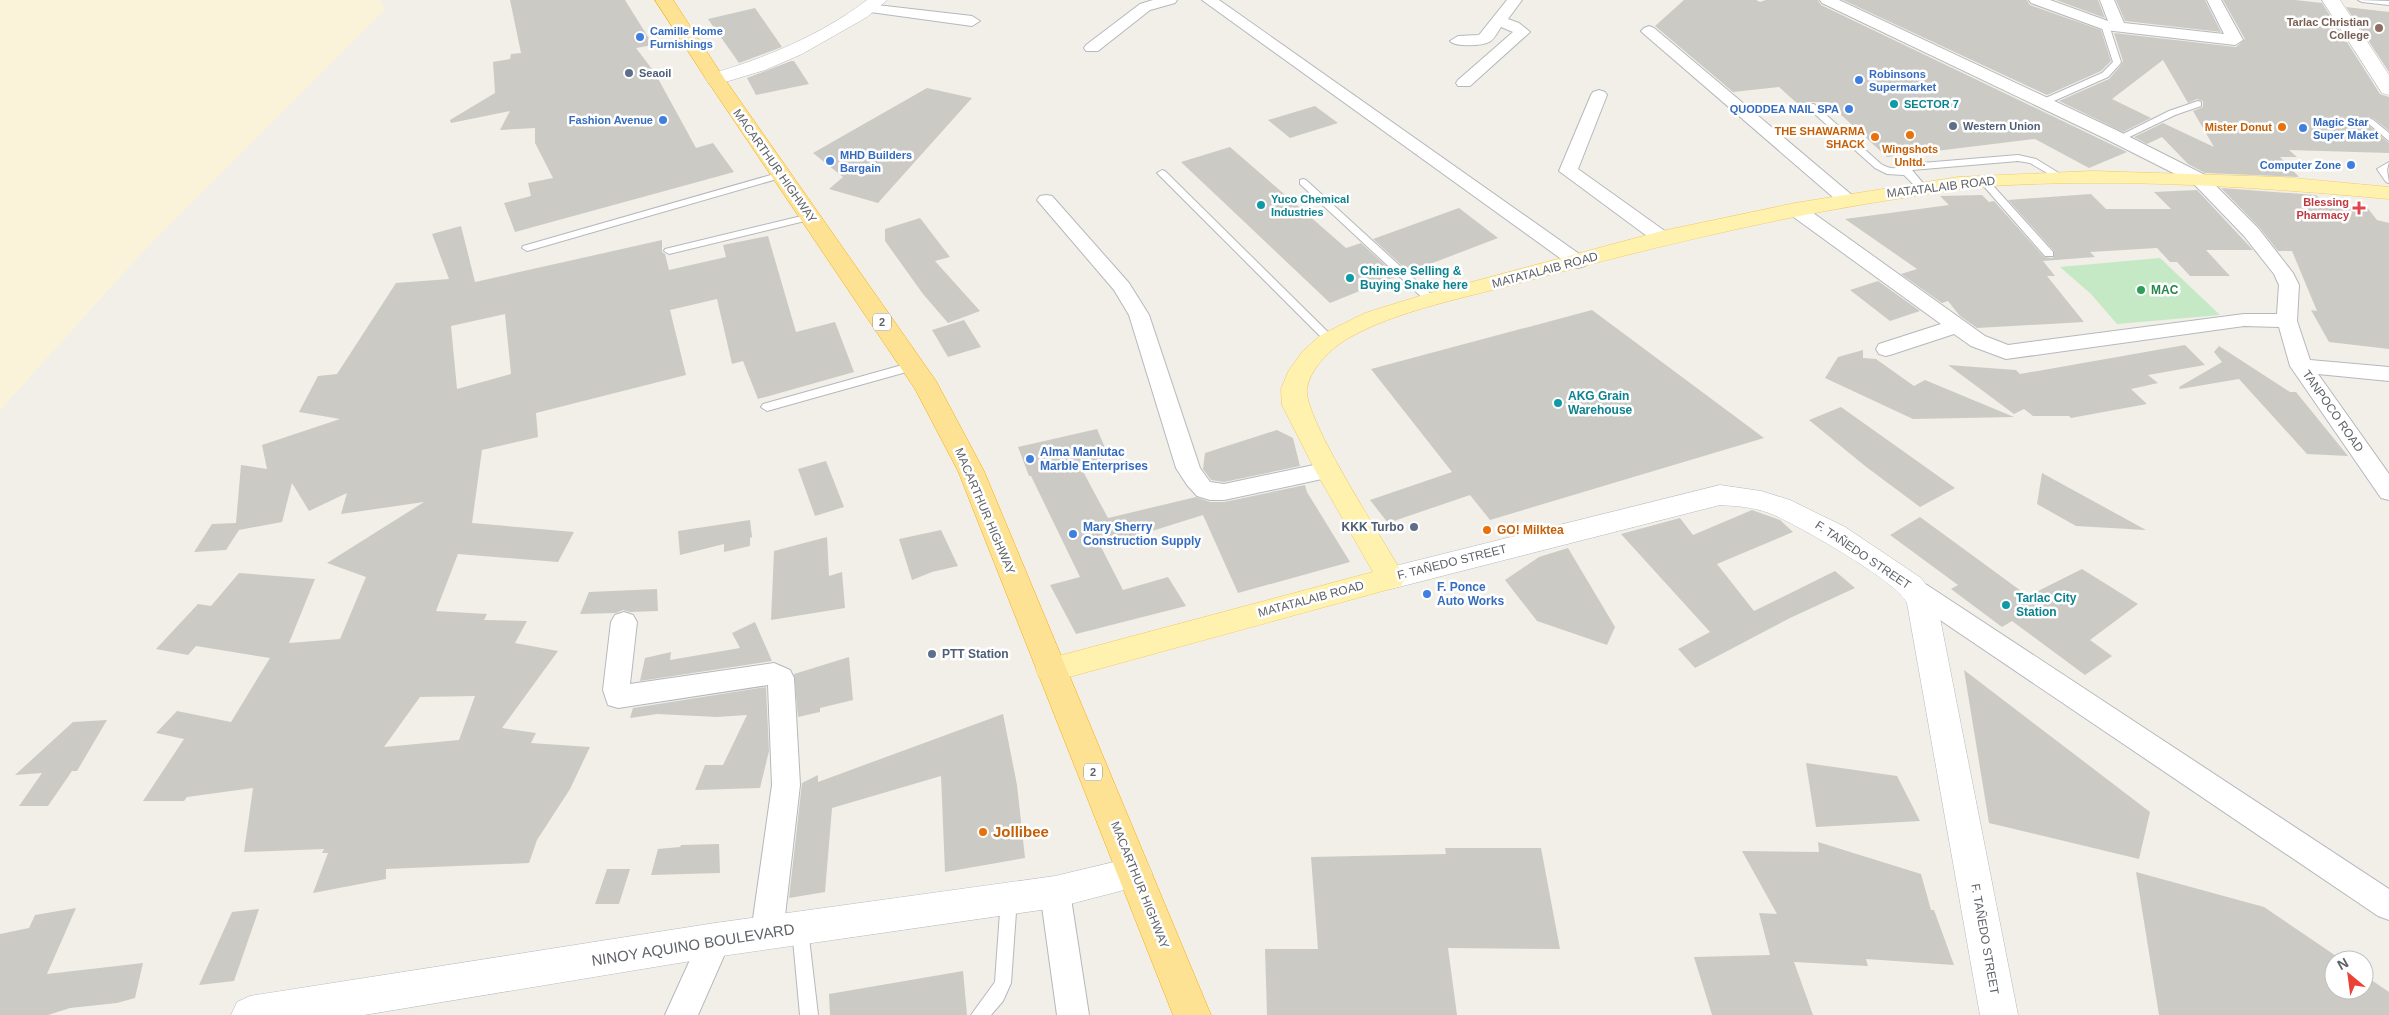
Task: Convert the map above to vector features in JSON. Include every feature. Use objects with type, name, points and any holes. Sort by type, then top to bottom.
[{"type":"highway","name":"MACARTHUR HIGHWAY","points":[[664,0],[715,79],[927,387],[971,471],[1192,1015]]},
{"type":"main road","points":[[2331,0],[2389,89]]},
{"type":"main road","points":[[715,79],[778,59],[873,4]]},
{"type":"main road","name":"MATATALAIB ROAD","points":[[1051,670],[1391,578],[1328,470],[1295,405],[1294,389],[1300,372],[1330,340],[1373,318],[1431,300],[1662,238],[1847,200],[1914,180],[2199,179],[2282,183],[2389,194]]},
{"type":"main road","name":"F. TAÑEDO STREET","points":[[1391,578],[1720,495],[1734,495],[1766,500],[1809,519],[1879,564],[1918,592],[1927,627],[1999,1015]]},
{"type":"main road","name":"NINOY AQUINO BOULEVARD","points":[[250,1015],[715,940],[1055,892],[1135,873]]},
{"type":"street","points":[[1092,48],[1145,7],[1170,0]]},
{"type":"street","points":[[1209,0],[1578,262]]},
{"type":"street","points":[[1458,41],[1484,39],[1515,0]]},
{"type":"street","name":"TANPOCO ROAD","points":[[1827,0],[2120,138],[2199,179],[2251,232],[2283,273],[2289,285],[2287,321],[2301,366],[2389,492]]},
{"type":"street","points":[[2036,0],[2111,26],[2235,40],[2214,0]]},
{"type":"street","points":[[2107,0],[2111,26]]},
{"type":"street","points":[[873,4],[972,21]]},
{"type":"street","points":[[1464,84],[1522,32],[1514,26],[1498,21]]},
{"type":"street","points":[[1648,31],[1847,200]]},
{"type":"street","points":[[1599,94],[1568,171],[1662,238]]},
{"type":"street","points":[[1046,200],[1122,287],[1139,315],[1188,468],[1198,486],[1211,493],[1224,492],[1328,470]]},
{"type":"street","points":[[1795,210],[1978,341],[2006,352],[2143,332],[2244,320],[2287,321]]},
{"type":"street","points":[[1886,349],[1957,326]]},
{"type":"street","points":[[2301,366],[2389,374]]},
{"type":"street","points":[[1918,592],[2389,906]]},
{"type":"street","points":[[624,622],[616,690],[618,697],[752,676],[774,674],[781,678],[786,750],[783,931]]},
{"type":"street","points":[[1055,892],[1073,1015]]},
{"type":"street","points":[[681,1015],[715,940]]},
{"type":"lane","points":[[2362,0],[2389,3]]},
{"type":"lane","points":[[2044,102],[2105,75],[2117,62],[2111,26]]},
{"type":"lane","points":[[2120,138],[2172,112],[2198,104]]},
{"type":"lane","points":[[1811,106],[1878,166],[1914,180]]},
{"type":"lane","points":[[2372,122],[2389,138]]},
{"type":"lane","points":[[1914,180],[1906,169],[1910,167],[2018,158],[2033,161],[2062,178]]},
{"type":"lane","points":[[2389,165],[2382,169],[2389,180]]},
{"type":"lane","points":[[1162,173],[1330,340]]},
{"type":"lane","points":[[527,248],[781,175]]},
{"type":"lane","points":[[1984,181],[2050,254]]},
{"type":"lane","points":[[1303,182],[1431,300]]},
{"type":"lane","points":[[669,251],[810,217]]},
{"type":"lane","points":[[767,407],[913,366]]},
{"type":"lane","points":[[980,1015],[993,1000],[1003,983],[1009,898]]},
{"type":"lane","points":[[783,931],[809,1015]]},
{"type":"green space","name":"MAC","points":[[2160,258],[2220,315],[2117,324],[2091,294],[2060,267]]},
{"type":"sand","points":[[0,0],[379,0],[385,9],[148,246],[0,410]]},
{"type":"building","points":[[510,0],[625,0],[653,45],[636,48],[655,73],[696,148],[713,143],[734,172],[515,232],[504,203],[531,196],[528,183],[553,178],[535,143],[535,128],[500,130],[510,111],[451,123],[450,120],[495,93],[493,62],[510,59],[511,54],[521,53]]},
{"type":"building","points":[[1684,0],[1756,0],[1760,2],[1766,0],[1818,0],[1821,5],[2127,152],[2089,168],[2035,139],[1887,157],[1827,102],[1808,102],[1799,105],[1779,87],[1733,92],[1655,26]]},
{"type":"building","points":[[1843,0],[2027,0],[2030,5],[2101,30],[2111,61],[2101,71],[2047,95]]},
{"type":"building","points":[[2056,0],[2098,0],[2105,18]]},
{"type":"building","points":[[2116,0],[2205,0],[2221,32],[2125,21]]},
{"type":"building","points":[[2223,0],[2295,0],[2322,3],[2380,94],[2389,97],[2389,131],[2373,118],[2367,120],[2368,125],[2389,143],[2389,153],[2289,150],[2297,157],[2280,157],[2299,177],[2205,173],[2188,164],[2162,137],[2147,144],[2134,137],[2163,123],[2214,147],[2193,111],[2203,107],[2203,101],[2197,99],[2188,103],[2163,60],[2112,99],[2151,118],[2123,132],[2059,101],[2109,79],[2121,65],[2123,61],[2114,33],[2236,47],[2245,39]]},
{"type":"building","points":[[2346,7],[2389,12],[2389,72]]},
{"type":"building","points":[[755,8],[782,47],[739,63],[708,19]]},
{"type":"building","points":[[794,61],[809,84],[756,95],[747,78]]},
{"type":"building","points":[[927,88],[972,98],[878,203],[829,189],[843,177],[813,153]]},
{"type":"building","points":[[1315,106],[1338,123],[1290,138],[1268,120]]},
{"type":"building","name":"Yuco Chemical Industries","points":[[1230,147],[1346,248],[1361,243],[1397,276],[1330,303],[1181,162]]},
{"type":"building","points":[[2221,188],[2316,195],[2324,203],[2366,206],[2377,220],[2389,223],[2389,349],[2329,342],[2311,310],[2317,311],[2292,251],[2278,251],[2259,227]]},
{"type":"building","points":[[2197,190],[2253,250],[2206,250],[2230,276],[2190,276],[2177,262],[2170,262],[2157,248],[2090,252],[2095,257],[2043,261],[2055,276],[2047,276],[2084,322],[1977,328],[1960,316],[1948,301],[1942,303],[1901,274],[1917,269],[1845,219],[1949,205],[1940,196],[1982,195],[1989,202],[1994,201],[2044,257],[2053,258],[2054,251],[2008,200],[2091,194],[2106,209],[2171,209],[2154,192]]},
{"type":"building","points":[[1459,208],[1498,238],[1409,272],[1373,239]]},
{"type":"building","points":[[920,218],[950,257],[935,261],[980,311],[948,323],[923,294],[885,241],[885,229]]},
{"type":"building","points":[[461,226],[475,282],[662,240],[662,252],[665,254],[669,270],[726,257],[723,245],[768,236],[796,332],[835,322],[854,372],[758,399],[743,361],[732,364],[717,299],[670,310],[686,375],[536,413],[538,437],[482,450],[472,523],[574,532],[558,562],[458,554],[436,611],[487,614],[484,620],[527,621],[515,643],[558,651],[502,728],[536,733],[531,743],[590,747],[570,789],[537,840],[529,863],[386,869],[386,879],[313,893],[328,853],[322,853],[324,849],[244,852],[253,788],[187,797],[184,801],[143,801],[184,739],[156,733],[177,711],[231,722],[270,658],[196,646],[188,655],[156,649],[198,604],[211,606],[239,573],[315,579],[289,643],[340,639],[366,577],[327,563],[424,502],[341,514],[347,493],[309,511],[292,483],[282,522],[239,530],[226,550],[194,552],[212,524],[236,523],[241,465],[267,469],[262,445],[340,419],[299,412],[318,376],[337,374],[396,283],[449,279],[432,234]],"holes":[[[505,314],[511,374],[457,389],[451,326]],[[475,696],[459,740],[384,747],[420,697]]]},
{"type":"building","points":[[1878,281],[1920,311],[1890,321],[1850,290]]},
{"type":"building","name":"AKG Grain Warehouse","points":[[1592,310],[1764,438],[1490,520],[1470,495],[1388,523],[1370,500],[1452,472],[1371,369]]},
{"type":"building","points":[[964,320],[981,347],[948,357],[932,330]]},
{"type":"building","points":[[2185,345],[2205,365],[2148,375],[2158,383],[2131,389],[2147,404],[2071,418],[2069,416],[2033,416],[2024,409],[2014,414],[1948,365],[2016,370],[2020,374]]},
{"type":"building","points":[[2219,346],[2290,392],[2296,392],[2348,456],[2307,454],[2239,379],[2180,389],[2179,387],[2222,362],[2214,352]]},
{"type":"building","points":[[1863,350],[1863,358],[1876,359],[1914,386],[1925,380],[2014,417],[1913,419],[1825,378],[1838,357]]},
{"type":"building","points":[[1841,407],[1955,488],[1920,507],[1865,466],[1809,420]]},
{"type":"building","points":[[1097,429],[1109,457],[1079,464],[1108,518],[1196,497],[1210,502],[1224,502],[1305,485],[1307,492],[1350,562],[1238,593],[1203,515],[1101,547],[1123,590],[1168,577],[1186,606],[1076,634],[1050,585],[1080,577],[1031,476],[1029,476],[1018,447]]},
{"type":"building","points":[[1277,430],[1293,438],[1300,466],[1224,482],[1211,480],[1203,469],[1205,453]]},
{"type":"building","points":[[826,461],[844,507],[815,516],[798,469]]},
{"type":"building","points":[[2042,473],[2146,530],[2076,526],[2037,504]]},
{"type":"building","points":[[1752,510],[1780,520],[1793,532],[1717,564],[1754,611],[1835,571],[1855,588],[1790,618],[1695,668],[1678,649],[1710,632],[1621,534],[1680,518],[1693,535]]},
{"type":"building","name":"Tarlac City Station","points":[[1920,517],[2028,596],[2082,569],[2138,604],[2090,640],[2112,656],[2085,675],[2012,621],[2002,627],[1951,589],[1958,585],[1890,535]]},
{"type":"building","points":[[750,520],[752,537],[750,538],[750,546],[724,552],[724,544],[680,555],[678,531]]},
{"type":"building","points":[[941,530],[958,566],[932,572],[912,580],[899,539]]},
{"type":"building","points":[[827,537],[829,576],[842,572],[845,608],[771,620],[774,551]]},
{"type":"building","points":[[1568,548],[1615,627],[1607,645],[1537,621],[1505,580],[1539,557]]},
{"type":"building","points":[[657,589],[658,611],[630,612],[623,610],[616,613],[580,614],[589,592]]},
{"type":"building","points":[[755,622],[772,661],[640,681],[645,658],[671,652],[670,660],[740,648],[732,633]]},
{"type":"building","points":[[849,657],[853,700],[820,708],[820,712],[798,717],[794,674]]},
{"type":"building","points":[[1964,670],[2150,812],[2139,859],[1989,823]]},
{"type":"building","points":[[766,687],[769,751],[760,788],[695,790],[705,765],[723,765],[747,715],[717,717],[657,714],[630,718],[633,708]]},
{"type":"building","points":[[1003,714],[1017,785],[1025,858],[945,872],[941,776],[832,808],[825,892],[789,898],[802,783],[818,775],[818,782]]},
{"type":"building","points":[[107,720],[77,771],[72,771],[48,806],[19,806],[42,773],[15,775],[73,722]]},
{"type":"building","points":[[1806,763],[1897,776],[1920,821],[1816,827]]},
{"type":"building","points":[[1818,842],[1921,874],[1931,910],[1934,910],[1954,965],[1866,959],[1868,966],[1794,962],[1813,1015],[1712,1015],[1694,957],[1770,955],[1759,913],[1777,914],[1742,851],[1819,852]]},
{"type":"building","points":[[719,844],[720,873],[651,875],[658,849],[680,847],[681,845]]},
{"type":"building","points":[[1445,848],[1541,848],[1560,949],[1448,948],[1457,1015],[1267,1015],[1265,949],[1318,949],[1311,857],[1446,854]]},
{"type":"building","points":[[607,869],[630,869],[619,904],[595,904]]},
{"type":"building","points":[[2136,872],[2264,907],[2327,950],[2324,950],[2324,1000],[2374,1000],[2374,982],[2389,992],[2389,1015],[2159,1015]]},
{"type":"building","points":[[76,908],[47,974],[143,963],[135,998],[117,1003],[70,1008],[48,1015],[0,1015],[0,934],[29,928],[35,915]]},
{"type":"building","points":[[259,909],[234,981],[199,985],[232,912]]},
{"type":"building","points":[[963,971],[967,1015],[830,1015],[829,994]]},
{"type":"place","name":"Tarlac Christian College","points":[[2379,28]]},
{"type":"place","name":"Camille Home Furnishings","points":[[640,37]]},
{"type":"place","name":"Seaoil","points":[[629,73]]},
{"type":"place","name":"Robinsons Supermarket","points":[[1859,80]]},
{"type":"place","name":"SECTOR 7","points":[[1894,104]]},
{"type":"place","name":"QUODDEA NAIL SPA","points":[[1849,109]]},
{"type":"place","name":"Fashion Avenue","points":[[663,120]]},
{"type":"place","name":"Western Union","points":[[1953,126]]},
{"type":"place","name":"Mister Donut","points":[[2282,127]]},
{"type":"place","name":"Magic Star Super Maket","points":[[2303,128]]},
{"type":"place","name":"Wingshots Unltd.","points":[[1910,135]]},
{"type":"place","name":"THE SHAWARMA SHACK","points":[[1875,137]]},
{"type":"place","name":"MHD Builders Bargain","points":[[830,161]]},
{"type":"place","name":"Computer Zone","points":[[2351,165]]},
{"type":"place","name":"Yuco Chemical Industries","points":[[1261,205]]},
{"type":"place","name":"Blessing Pharmacy","points":[[2359,208]]},
{"type":"place","name":"Chinese Selling & Buying Snake here","points":[[1350,278]]},
{"type":"place","name":"MAC","points":[[2141,290]]},
{"type":"place","name":"AKG Grain Warehouse","points":[[1558,403]]},
{"type":"place","name":"Alma Manlutac Marble Enterprises","points":[[1030,459]]},
{"type":"place","name":"KKK Turbo","points":[[1414,527]]},
{"type":"place","name":"GO! Milktea","points":[[1487,530]]},
{"type":"place","name":"Mary Sherry Construction Supply","points":[[1073,534]]},
{"type":"place","name":"F. Ponce Auto Works","points":[[1427,594]]},
{"type":"place","name":"Tarlac City Station","points":[[2006,605]]},
{"type":"place","name":"PTT Station","points":[[932,654]]},
{"type":"place","name":"Jollibee","points":[[983,832]]}]
